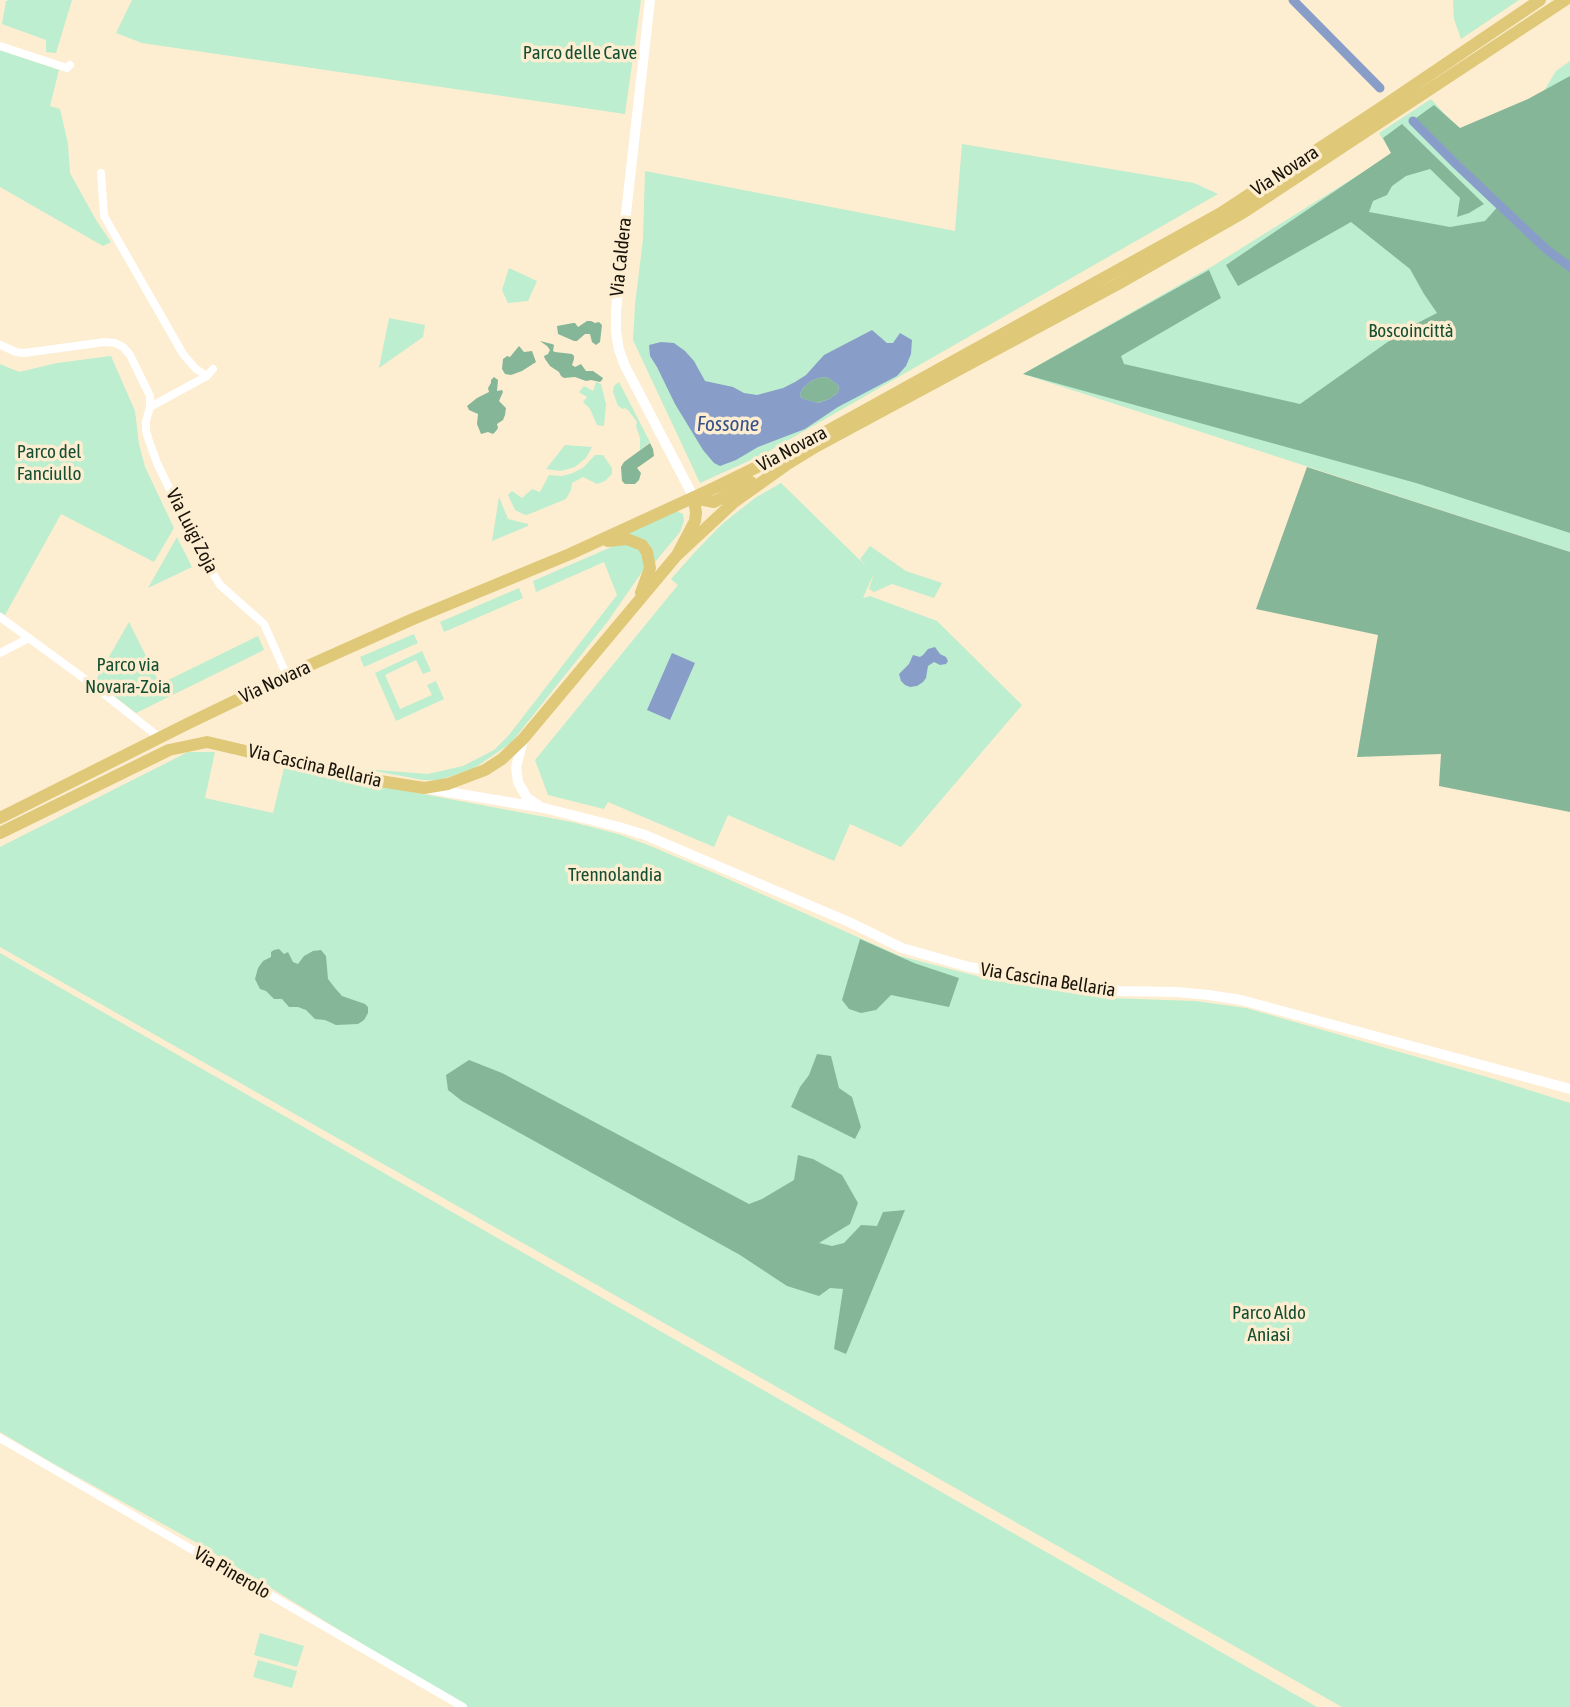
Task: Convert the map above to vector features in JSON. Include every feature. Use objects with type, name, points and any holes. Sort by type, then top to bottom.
[{"type":"main road","name":"Via Novara","points":[[0,818],[287,676],[413,619],[570,554],[802,445],[1211,218],[1380,109],[1540,0]]},
{"type":"main road","name":"Via Novara","points":[[677,555],[734,502],[786,465],[1244,212],[1565,0]]},
{"type":"main road","points":[[677,555],[695,521],[694,498],[714,502],[786,465]]},
{"type":"main road","points":[[570,554],[614,540],[627,539],[642,545],[649,556],[650,568],[637,603]]},
{"type":"main road","name":"Via Cascina Bellaria","points":[[207,742],[361,778],[424,788],[448,784],[485,770],[502,759],[523,739],[677,555]]},
{"type":"main road","points":[[203,717],[198,727],[199,734],[207,742]]},
{"type":"main road","points":[[0,833],[169,750],[207,742]]},
{"type":"street","name":"Via Caldera","points":[[650,0],[622,249],[616,332],[625,366],[694,498]]},
{"type":"street","points":[[0,46],[67,68],[70,65]]},
{"type":"street","points":[[101,173],[104,216],[183,354],[196,369],[210,373],[150,407]]},
{"type":"street","name":"Via Luigi Zoja","points":[[0,345],[24,354],[105,342],[124,347],[150,396],[146,431],[157,463],[201,554],[220,585],[264,624],[287,676]]},
{"type":"street","points":[[0,617],[160,738]]},
{"type":"street","points":[[0,653],[29,638]]},
{"type":"street","name":"Via Cascina Bellaria","points":[[523,739],[516,767],[518,782],[527,798],[544,808]]},
{"type":"street","name":"Via Cascina Bellaria","points":[[424,788],[544,808],[645,835],[849,922],[902,948],[969,967],[1119,991],[1198,994],[1241,1000],[1570,1089]]},
{"type":"street","name":"Via Pinerolo","points":[[0,1438],[463,1707]]},
{"type":"green space","points":[[72,0],[56,53],[46,52],[46,40],[2,24],[6,1]]},
{"type":"green space","name":"Parco delle Cave","points":[[132,0],[641,0],[625,114],[142,43],[116,33]]},
{"type":"green space","points":[[1453,0],[1519,0],[1461,39],[1454,19]]},
{"type":"green space","points":[[0,50],[59,70],[50,106],[60,109],[68,144],[70,173],[111,242],[103,246],[0,187]]},
{"type":"green space","name":"Boscoincittà","points":[[1570,61],[1570,552],[1023,374],[1216,264],[1392,154],[1379,133],[1431,99],[1460,131],[1542,94],[1556,71]]},
{"type":"green space","name":"Boscoincittà","points":[[1570,76],[1570,533],[1416,483],[1023,374],[1209,270],[1221,298],[1121,356],[1124,364],[1300,404],[1406,329],[1437,313],[1410,269],[1351,222],[1238,286],[1226,265],[1391,153],[1383,138],[1402,124],[1484,204],[1457,217],[1460,198],[1430,169],[1406,176],[1392,186],[1387,195],[1373,201],[1369,212],[1450,227],[1485,221],[1501,203],[1416,118],[1434,105],[1460,128],[1528,99]]},
{"type":"green space","points":[[962,144],[1194,183],[1218,194],[764,454],[700,483],[633,340],[643,239],[645,171],[955,231]]},
{"type":"green space","points":[[509,268],[537,281],[528,301],[508,303],[502,290]]},
{"type":"green space","points":[[389,318],[425,325],[423,337],[379,368]]},
{"type":"green space","points":[[587,321],[599,322],[602,325],[600,342],[596,345],[590,334],[574,341],[558,334],[557,326],[575,323],[578,327]]},
{"type":"green space","points":[[540,341],[554,345],[555,352],[572,354],[572,365],[575,367],[581,364],[586,371],[593,371],[603,378],[602,380],[600,382],[575,377],[564,378],[545,359],[544,356],[550,350]]},
{"type":"green space","points":[[519,346],[524,352],[532,351],[536,362],[522,371],[505,374],[502,369],[503,359],[510,357]]},
{"type":"green space","name":"Parco del Fanciullo","points":[[111,356],[135,411],[145,467],[174,528],[154,562],[61,514],[5,615],[0,612],[0,364],[19,372],[57,363]]},
{"type":"green space","points":[[494,377],[498,380],[497,391],[503,392],[499,401],[506,408],[505,415],[493,434],[481,434],[477,424],[478,414],[467,406],[489,392],[488,388]]},
{"type":"green space","points":[[827,377],[838,385],[838,393],[817,403],[801,398],[803,388],[811,381]]},
{"type":"green space","points":[[596,382],[601,384],[606,404],[604,426],[597,425],[590,409],[583,402],[587,397],[579,392],[584,386],[593,391]]},
{"type":"green space","points":[[619,382],[650,442],[640,450],[637,422],[628,410],[618,406],[613,392],[614,386]]},
{"type":"green space","points":[[650,443],[654,456],[637,468],[641,473],[635,484],[625,484],[622,481],[621,467],[624,462]]},
{"type":"green space","points":[[565,445],[592,447],[586,458],[575,467],[561,471],[546,469]]},
{"type":"green space","points":[[595,455],[603,455],[612,468],[612,474],[605,481],[597,484],[583,477],[572,483],[566,499],[527,515],[515,510],[508,495],[512,491],[522,498],[532,489],[540,492],[549,475],[573,473],[584,467]]},
{"type":"green space","points":[[1307,467],[1570,552],[1570,812],[1439,786],[1441,754],[1357,757],[1378,635],[1256,609]]},
{"type":"green space","points":[[781,483],[867,567],[860,559],[870,546],[906,571],[942,583],[934,598],[892,584],[874,592],[869,589],[874,573],[863,598],[870,596],[937,621],[1022,705],[901,847],[850,824],[834,861],[728,815],[714,847],[608,802],[604,809],[548,795],[535,760],[678,585],[671,579],[721,525],[755,498]]},
{"type":"green space","points":[[499,497],[508,519],[528,526],[492,541]]},
{"type":"green space","points":[[676,511],[683,514],[684,521],[680,532],[651,567],[651,560],[625,533]]},
{"type":"green space","points":[[177,537],[192,567],[148,588]]},
{"type":"green space","points":[[616,545],[634,545],[643,555],[644,569],[608,621],[511,743],[473,769],[439,780],[423,780],[364,769],[428,774],[463,766],[494,750],[509,735],[617,595],[604,562],[536,592],[533,581]]},
{"type":"green space","points":[[519,588],[523,598],[444,632],[440,622]]},
{"type":"green space","name":"Parco via Novara-Zoia","points":[[129,622],[160,684],[258,636],[264,650],[136,713],[95,681]]},
{"type":"green space","points":[[414,634],[418,643],[364,667],[360,657]]},
{"type":"green space","points":[[422,651],[431,671],[423,674],[416,660],[385,675],[400,709],[432,695],[427,685],[436,681],[444,699],[396,721],[375,673]]},
{"type":"green space","name":"Parco Aldo Aniasi","points":[[188,752],[215,752],[205,798],[273,813],[284,768],[572,822],[648,845],[900,956],[992,980],[1083,995],[1195,1001],[1246,1008],[1570,1103],[1570,1707],[1342,1707],[0,947],[0,847]]},
{"type":"green space","points":[[860,939],[914,963],[959,978],[949,1007],[891,995],[876,1010],[861,1013],[849,1009],[842,1000]]},
{"type":"green space","points":[[279,949],[284,954],[288,952],[293,962],[298,964],[304,956],[321,950],[326,956],[328,979],[335,988],[342,996],[368,1007],[364,1020],[358,1024],[336,1025],[315,1019],[306,1010],[289,1007],[282,999],[274,999],[260,989],[255,979],[258,968],[263,961],[271,957],[271,952]]},
{"type":"green space","points":[[0,953],[1317,1707],[465,1707],[199,1544],[0,1432]]},
{"type":"green space","points":[[817,1054],[831,1056],[839,1088],[852,1097],[861,1127],[855,1139],[791,1107]]},
{"type":"green space","points":[[469,1060],[502,1073],[749,1204],[794,1180],[798,1155],[813,1159],[842,1175],[858,1203],[850,1224],[819,1243],[832,1246],[844,1243],[861,1225],[877,1226],[883,1212],[905,1210],[846,1354],[834,1349],[843,1289],[830,1288],[819,1296],[787,1286],[740,1255],[462,1101],[448,1090],[446,1075]]},
{"type":"green space","points":[[260,1633],[304,1646],[297,1667],[254,1655]]},
{"type":"green space","points":[[258,1660],[297,1671],[292,1688],[253,1677]]},
{"type":"water","name":"Fossone","points":[[872,330],[887,343],[893,343],[900,333],[912,340],[911,354],[906,366],[897,376],[838,407],[805,429],[758,447],[720,466],[703,450],[675,404],[650,356],[649,345],[674,343],[694,361],[705,381],[757,395],[795,382],[806,375],[824,355]],"holes":[[[827,377],[838,385],[838,393],[818,403],[801,398],[803,388],[818,378]]]},
{"type":"water","points":[[935,647],[946,657],[946,664],[934,662],[928,666],[923,682],[917,686],[905,685],[899,674],[909,664],[913,655],[920,657],[928,649]]},
{"type":"water","points":[[672,653],[695,663],[670,720],[647,710]]},
{"type":"waterway","points":[[1293,0],[1380,88]]},
{"type":"waterway","points":[[1413,121],[1546,249],[1570,267]]},
{"type":"park label","name":"Trennolandia","points":[[615,875]]}]
